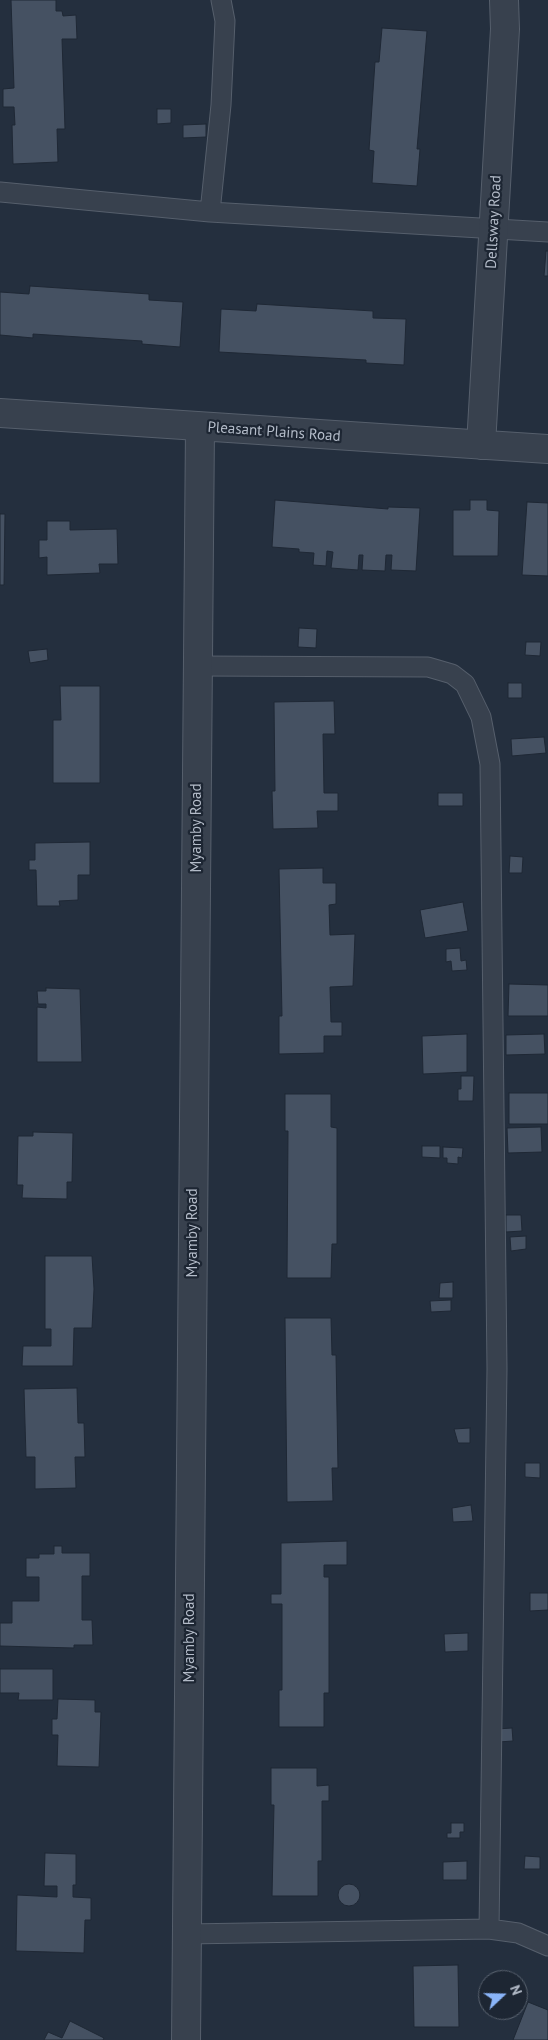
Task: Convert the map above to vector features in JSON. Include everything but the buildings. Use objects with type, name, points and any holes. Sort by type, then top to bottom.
[{"type":"street","name":"Dellsway Road","points":[[481,445],[505,29],[504,0]]},
{"type":"street","name":"Pleasant Plains Road","points":[[0,414],[548,449]]},
{"type":"street","name":"Myamby Road","points":[[186,2040],[200,427]]},
{"type":"lane","points":[[210,212],[221,105],[225,21],[221,0]]},
{"type":"lane","points":[[0,192],[210,212],[548,232]]},
{"type":"lane","points":[[198,666],[428,667],[452,674],[465,684],[481,717],[490,764],[497,1369],[489,1929]]},
{"type":"lane","points":[[187,1934],[489,1929],[518,1934],[548,1946]]}]
